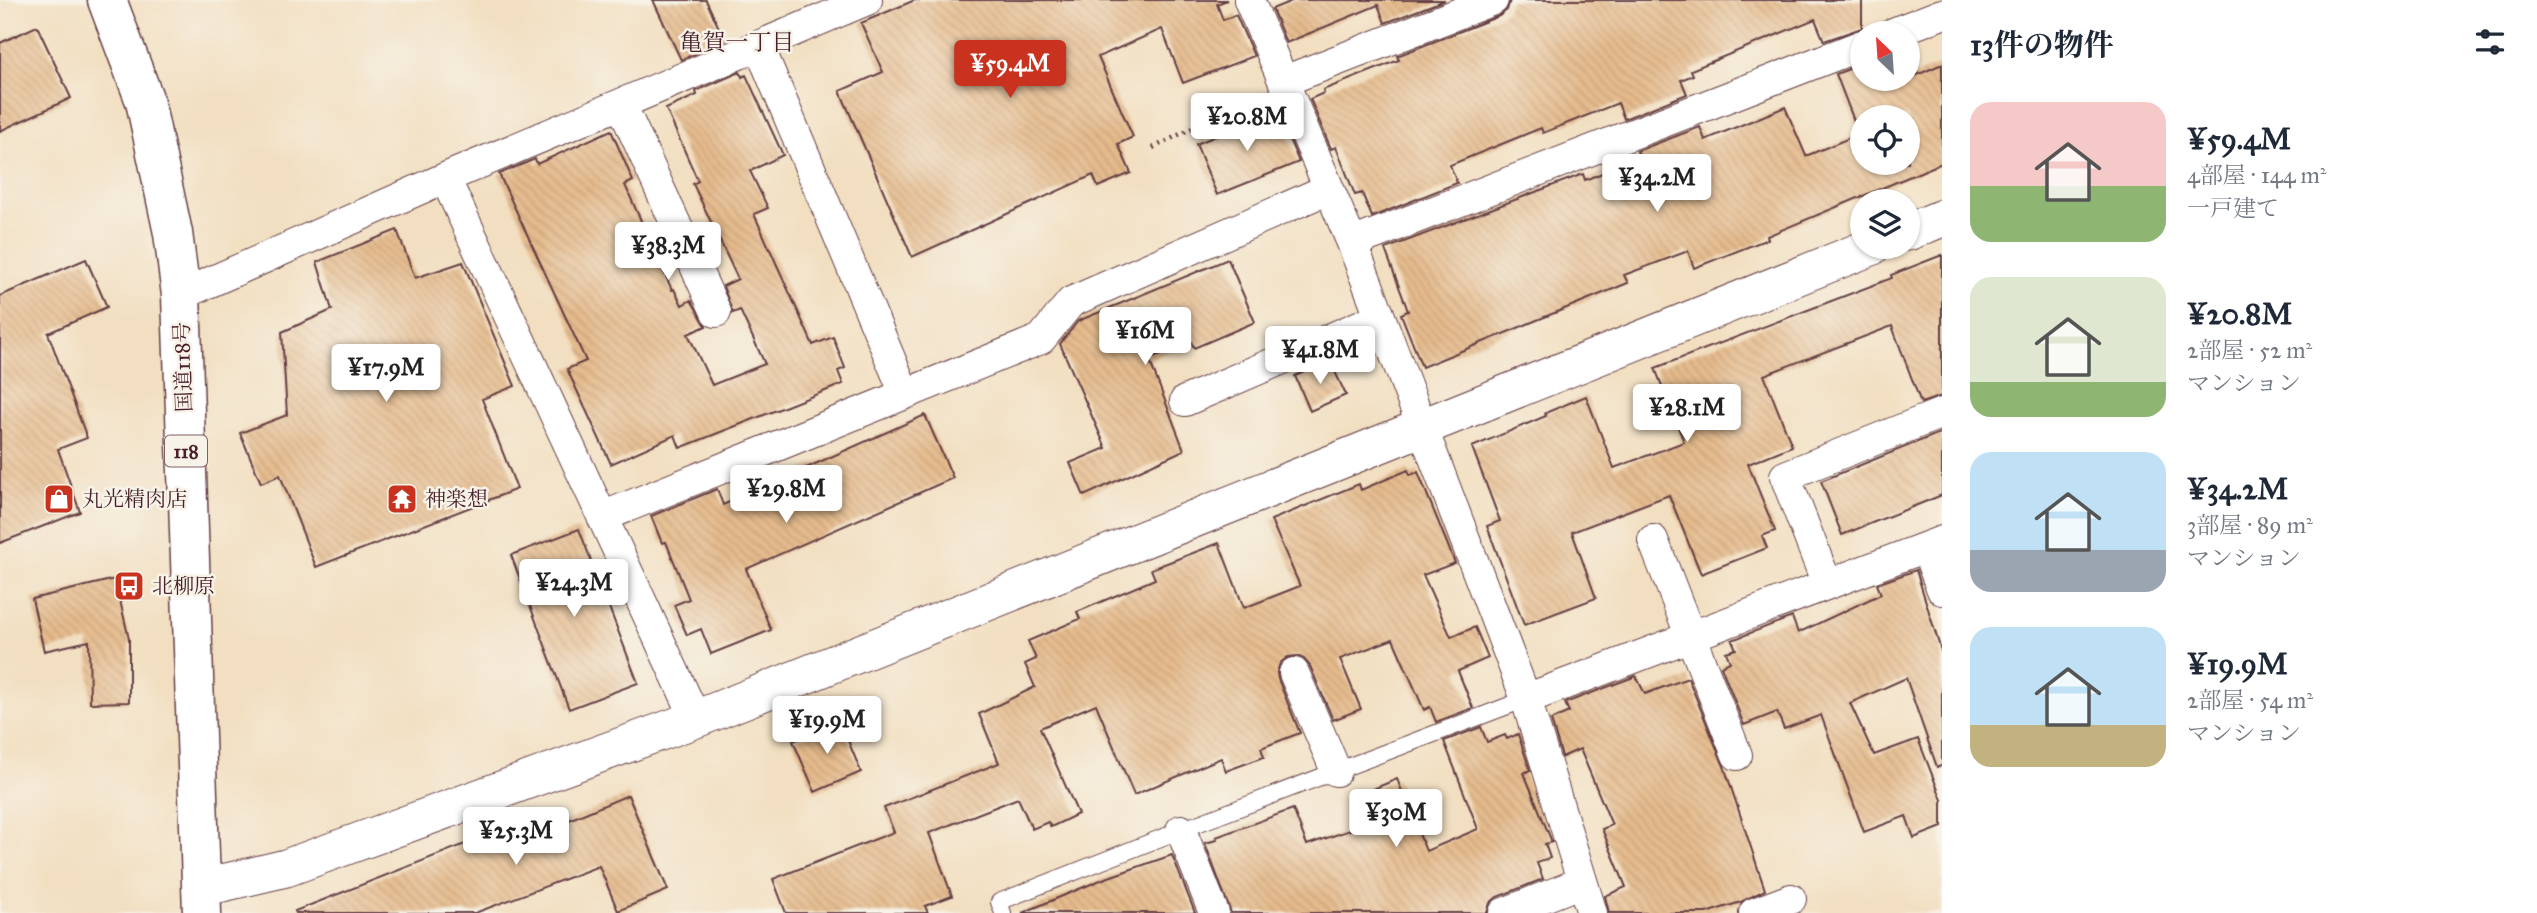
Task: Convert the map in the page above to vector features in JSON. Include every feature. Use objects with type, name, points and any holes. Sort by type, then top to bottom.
[{"type":"highway","name":"国道118号","points":[[107,0],[145,101],[173,233],[181,295],[201,900]]},
{"type":"street","points":[[181,295],[445,178],[865,0]]},
{"type":"street","points":[[1249,0],[1352,243],[1525,699],[1592,913]]},
{"type":"street","points":[[1284,81],[1493,0]]},
{"type":"street","points":[[1920,23],[1942,15]]},
{"type":"street","points":[[759,46],[905,394]]},
{"type":"street","points":[[1352,243],[1850,50]]},
{"type":"street","points":[[621,104],[716,312]]},
{"type":"street","points":[[445,178],[696,719]]},
{"type":"street","points":[[602,517],[1041,339],[1071,303],[1328,189]]},
{"type":"street","points":[[1920,227],[1942,218]]},
{"type":"street","points":[[201,900],[696,719],[1850,255]]},
{"type":"street","points":[[1185,401],[1380,317]]},
{"type":"street","points":[[1827,584],[1785,476],[1942,413]]},
{"type":"street","points":[[1653,540],[1737,755]]},
{"type":"street","points":[[1525,699],[1934,544],[1942,590]]},
{"type":"street","points":[[1294,673],[1336,771]]},
{"type":"street","points":[[1181,830],[1214,913]]},
{"type":"street","points":[[1504,913],[1582,882]]},
{"type":"street","points":[[1754,913],[1791,899]]},
{"type":"lane","points":[[1003,913],[999,902],[1525,699]]},
{"type":"path","points":[[1153,148],[1284,81]]},
{"type":"building","points":[[653,0],[706,0],[725,41],[681,60]]},
{"type":"building","points":[[915,0],[1227,0],[1217,4],[1223,20],[1236,15],[1254,56],[1183,83],[1162,29],[1098,57],[1133,137],[1118,144],[1131,173],[1098,187],[1093,175],[912,257],[840,91],[883,72],[861,23]]},
{"type":"building","points":[[1294,0],[1445,0],[1385,23],[1378,5],[1286,43],[1272,9]]},
{"type":"building","points":[[1510,0],[1862,0],[1862,21],[1850,21],[1850,32],[1824,41],[1815,19],[1691,70],[1693,75],[1681,80],[1687,94],[1624,119],[1618,103],[1543,133],[1541,128],[1450,165],[1457,183],[1372,217],[1362,193],[1355,195],[1336,147],[1331,149],[1310,99],[1324,93],[1323,90],[1399,60],[1397,56],[1499,16],[1507,10]]},
{"type":"building","points":[[37,26],[71,98],[0,131],[0,43]]},
{"type":"building","points":[[1942,64],[1942,163],[1920,172],[1920,105],[1850,105],[1850,111],[1836,74],[1850,69],[1850,91],[1920,91],[1920,74]]},
{"type":"building","points":[[740,72],[742,77],[746,75],[783,155],[750,171],[768,208],[754,214],[813,345],[833,337],[845,368],[838,371],[843,384],[680,448],[675,435],[611,464],[567,369],[586,361],[499,174],[535,159],[537,164],[611,130],[633,181],[625,185],[672,290],[674,289],[682,305],[691,300],[706,326],[688,334],[712,385],[765,364],[740,310],[733,313],[723,286],[738,279],[693,184],[698,181],[666,109],[697,95],[696,91]]},
{"type":"building","points":[[1785,107],[1806,156],[1850,138],[1850,175],[1913,175],[1880,189],[1850,189],[1850,201],[1767,236],[1768,239],[1694,268],[1688,251],[1624,275],[1628,283],[1422,367],[1401,314],[1408,311],[1385,249],[1583,174],[1585,180],[1640,158],[1637,151],[1700,127],[1705,140]]},
{"type":"building","points":[[1277,111],[1299,162],[1217,195],[1196,144]]},
{"type":"building","points":[[397,230],[415,278],[463,262],[515,386],[482,399],[517,489],[316,567],[280,475],[261,483],[240,433],[287,415],[282,332],[332,310],[317,262]]},
{"type":"building","points":[[1942,255],[1942,396],[1921,403],[1892,326],[1764,375],[1792,446],[1748,464],[1775,531],[1762,536],[1767,548],[1701,574],[1669,495],[1572,532],[1596,598],[1524,625],[1487,526],[1500,521],[1472,447],[1586,396],[1614,468],[1684,442],[1655,368],[1892,278],[1891,275]]},
{"type":"building","points":[[86,259],[107,307],[48,333],[87,438],[58,449],[80,512],[0,543],[0,296]]},
{"type":"building","points":[[1228,259],[1255,322],[1194,348],[1191,342],[1149,359],[1184,450],[1084,496],[1070,463],[1106,448],[1060,344],[1078,321]]},
{"type":"building","points":[[1330,361],[1346,395],[1310,411],[1295,376]]},
{"type":"building","points":[[925,415],[953,478],[746,569],[771,630],[711,654],[701,629],[687,635],[674,605],[689,599],[666,542],[662,543],[651,516],[717,489],[723,505]]},
{"type":"building","points":[[1942,432],[1942,495],[1842,535],[1821,481]]},
{"type":"building","points":[[1408,470],[1410,475],[1418,472],[1455,563],[1423,575],[1451,637],[1475,627],[1488,658],[1458,671],[1473,708],[1436,722],[1430,707],[1424,710],[1393,639],[1340,659],[1361,709],[1333,720],[1310,666],[1297,656],[1288,657],[1280,663],[1278,679],[1300,733],[1261,748],[1264,757],[1226,771],[1221,758],[1134,795],[1096,704],[1040,728],[1078,814],[1051,827],[1048,822],[1032,829],[1018,798],[929,833],[952,896],[925,906],[928,913],[786,913],[773,879],[894,832],[884,808],[999,763],[979,714],[1035,687],[1025,664],[1036,659],[1028,641],[1080,619],[1077,612],[1155,579],[1151,569],[1219,543],[1244,608],[1300,586],[1271,520],[1359,484],[1361,490]]},
{"type":"building","points":[[579,529],[638,683],[569,709],[511,555]]},
{"type":"building","points":[[1916,570],[1942,654],[1942,766],[1937,767],[1906,678],[1850,703],[1874,755],[1918,739],[1942,800],[1942,827],[1914,838],[1906,816],[1864,832],[1821,715],[1784,729],[1777,712],[1744,725],[1721,666],[1730,662],[1726,652],[1736,649],[1732,640],[1792,617],[1798,633],[1881,594],[1877,584]]},
{"type":"building","points":[[115,579],[129,639],[129,702],[90,703],[89,641],[44,651],[32,599]]},
{"type":"building","points":[[1636,676],[1645,694],[1688,678],[1724,766],[1765,890],[1741,902],[1706,913],[1609,913],[1605,896],[1626,887],[1602,829],[1612,825],[1580,749],[1562,757],[1551,720],[1569,712],[1565,703]]},
{"type":"building","points":[[840,721],[861,772],[815,792],[793,741]]},
{"type":"building","points":[[1481,727],[1487,742],[1505,735],[1507,739],[1518,734],[1530,770],[1524,773],[1552,842],[1545,844],[1550,858],[1537,863],[1543,879],[1497,897],[1490,903],[1487,913],[1231,913],[1205,843],[1293,809],[1307,845],[1367,824],[1356,796],[1397,779],[1426,851],[1478,829],[1444,741]]},
{"type":"building","points":[[628,795],[668,890],[618,911],[599,866],[475,913],[295,911],[544,813],[550,828]]},
{"type":"building","points":[[1172,855],[1195,913],[1022,913],[1103,879]]},
{"type":"place","name":"丸光精肉店","points":[[59,499]]},
{"type":"place","name":"神楽想","points":[[402,499]]},
{"type":"place","name":"北柳原","points":[[129,586]]},
{"type":"district","name":"亀賀一丁目","points":[[737,42]]}]
